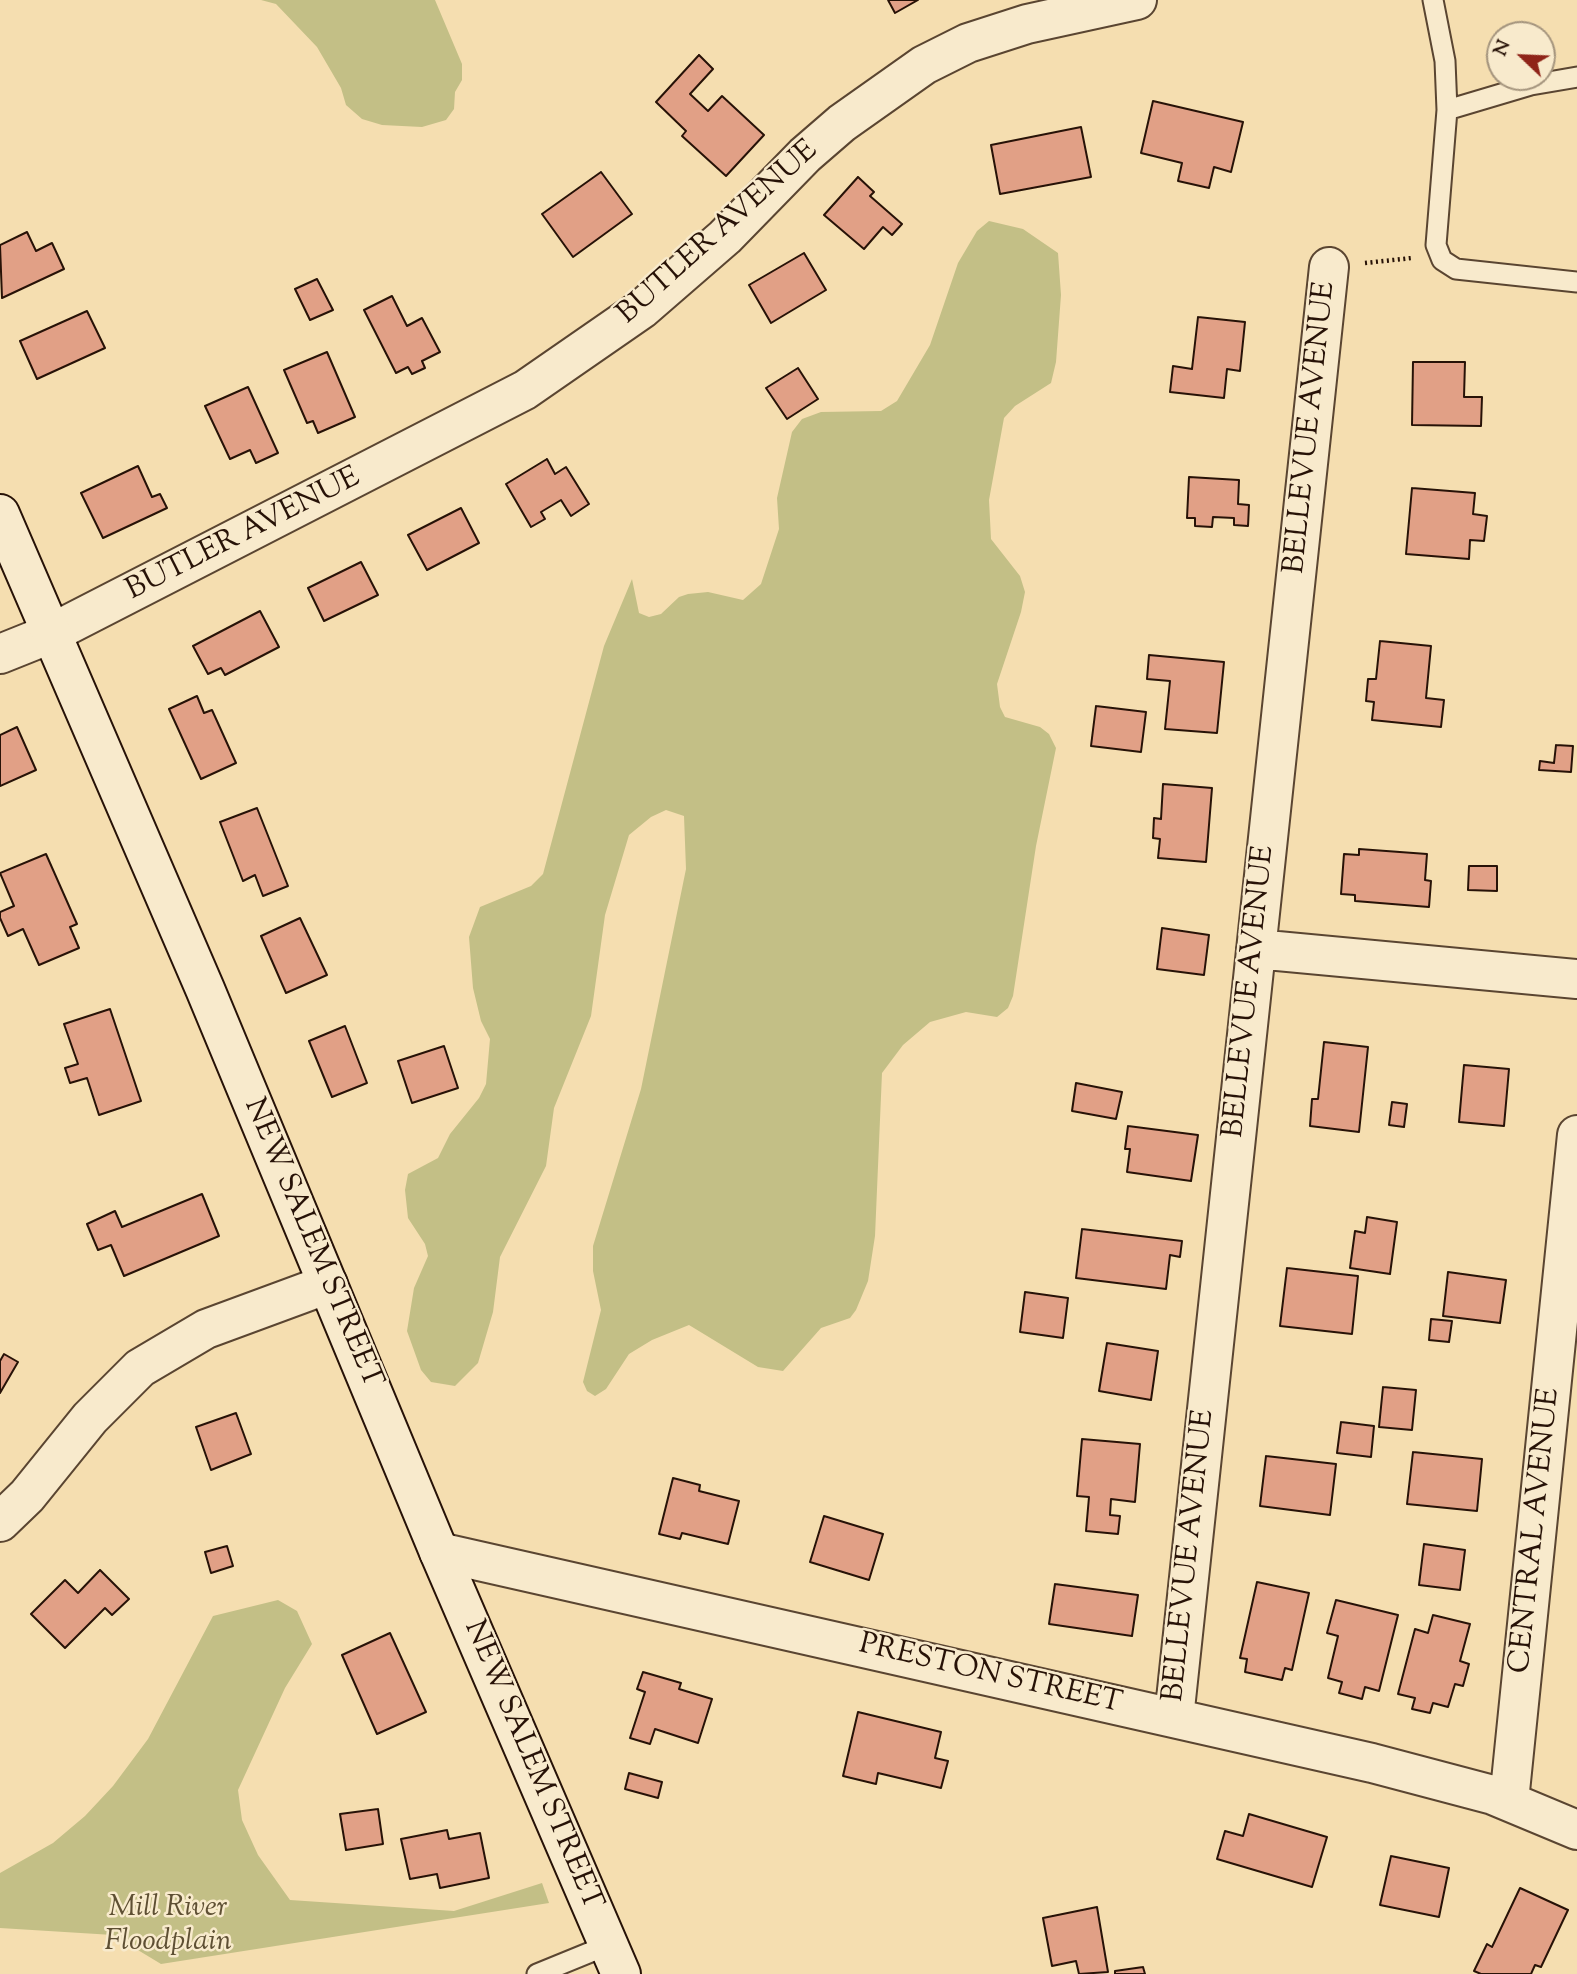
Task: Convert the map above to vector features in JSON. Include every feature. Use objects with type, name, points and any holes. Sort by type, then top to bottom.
[{"type":"street","name":"BUTLER AVENUE","points":[[0,654],[50,634],[414,449],[525,390],[565,365],[677,281],[842,123],[924,65],[968,43],[1027,24],[1137,0]]},
{"type":"street","name":"BELLEVUE AVENUE","points":[[1174,1718],[1329,267]]},
{"type":"street","name":"NEW SALEM STREET","points":[[0,514],[200,977],[439,1552],[615,1959]]},
{"type":"street","points":[[1256,948],[1577,979]]},
{"type":"street","name":"CENTRAL AVENUE","points":[[1509,1801],[1577,1135]]},
{"type":"street","points":[[0,1522],[27,1496],[90,1418],[140,1368],[206,1329],[328,1284]]},
{"type":"street","name":"PRESTON STREET","points":[[439,1552],[1372,1763],[1509,1801],[1577,1830]]},
{"type":"lane","points":[[1433,0],[1445,61],[1447,110],[1436,245],[1439,255],[1446,264],[1461,270],[1577,282]]},
{"type":"lane","points":[[1447,110],[1531,85],[1577,77]]},
{"type":"lane","points":[[537,1974],[615,1959]]},
{"type":"path","points":[[1329,267],[1439,255]]},
{"type":"green space","points":[[261,0],[435,0],[462,64],[462,80],[455,92],[454,109],[446,120],[422,127],[382,125],[362,119],[346,105],[341,88],[317,47],[276,4]]},
{"type":"green space","points":[[989,221],[1023,229],[1058,253],[1061,295],[1056,362],[1051,383],[1015,406],[1004,418],[989,500],[991,539],[1020,576],[1025,592],[997,684],[1000,707],[1005,717],[1040,727],[1049,734],[1056,748],[1036,846],[1013,996],[1008,1008],[997,1017],[966,1012],[930,1022],[903,1045],[882,1073],[875,1236],[868,1281],[850,1318],[821,1328],[783,1371],[758,1367],[689,1325],[652,1340],[629,1354],[606,1389],[595,1396],[587,1391],[583,1382],[601,1310],[593,1271],[593,1246],[641,1089],[686,869],[684,816],[666,810],[651,817],[629,835],[605,915],[591,1016],[554,1108],[546,1166],[500,1257],[493,1312],[478,1363],[455,1386],[431,1382],[421,1370],[407,1331],[414,1288],[428,1256],[425,1244],[408,1218],[405,1190],[408,1174],[438,1158],[450,1134],[479,1098],[486,1084],[490,1039],[481,1021],[473,988],[469,937],[480,907],[531,886],[543,874],[604,646],[632,579],[639,613],[649,617],[661,614],[679,597],[688,594],[708,592],[743,600],[761,584],[779,529],[777,498],[792,432],[802,419],[821,412],[881,411],[897,401],[930,345],[958,263],[977,231]]},
{"type":"green space","name":"Mill River Floodplain","points":[[278,1600],[297,1611],[312,1644],[285,1688],[238,1790],[242,1820],[258,1855],[290,1900],[454,1911],[542,1883],[549,1903],[161,1964],[113,1935],[0,1928],[0,1873],[53,1843],[85,1816],[113,1786],[148,1739],[213,1616]]},
{"type":"building","points":[[888,0],[918,0],[895,13]]},
{"type":"building","points":[[699,55],[713,69],[690,94],[708,111],[722,96],[764,135],[726,176],[682,136],[686,131],[656,102]]},
{"type":"building","points":[[1153,101],[1243,122],[1231,172],[1214,167],[1209,188],[1178,181],[1182,163],[1141,153]]},
{"type":"building","points":[[1081,127],[1091,177],[1000,194],[991,145]]},
{"type":"building","points":[[601,172],[632,214],[573,257],[542,214]]},
{"type":"building","points":[[858,177],[874,192],[870,196],[902,224],[892,235],[883,227],[864,249],[824,215]]},
{"type":"building","points":[[27,232],[36,251],[52,243],[64,269],[2,298],[0,245]]},
{"type":"building","points":[[804,253],[826,290],[771,323],[749,285]]},
{"type":"building","points":[[317,279],[333,310],[310,320],[295,289]]},
{"type":"building","points":[[392,296],[407,326],[422,318],[440,352],[422,361],[425,368],[412,374],[408,367],[396,373],[364,310]]},
{"type":"building","points":[[87,311],[105,348],[37,379],[20,341]]},
{"type":"building","points":[[1198,317],[1245,322],[1240,371],[1227,369],[1224,398],[1170,392],[1173,366],[1192,369]]},
{"type":"building","points":[[327,352],[355,417],[318,433],[313,421],[307,423],[284,370]]},
{"type":"building","points":[[1413,362],[1465,362],[1464,397],[1482,397],[1481,426],[1412,425]]},
{"type":"building","points":[[798,368],[818,399],[787,419],[766,388]]},
{"type":"building","points":[[248,387],[278,453],[256,463],[250,450],[230,459],[205,406]]},
{"type":"building","points":[[547,459],[555,474],[566,467],[589,504],[571,516],[561,500],[541,512],[545,519],[531,527],[506,484]]},
{"type":"building","points":[[138,466],[152,497],[160,494],[167,508],[103,538],[81,493]]},
{"type":"building","points":[[1189,477],[1239,480],[1238,504],[1249,505],[1248,526],[1234,525],[1234,518],[1213,517],[1212,527],[1195,526],[1195,518],[1187,518]]},
{"type":"building","points":[[1412,488],[1475,493],[1473,514],[1487,516],[1484,541],[1470,540],[1469,559],[1406,554]]},
{"type":"building","points":[[461,508],[479,543],[427,570],[408,535]]},
{"type":"building","points":[[361,562],[378,595],[324,621],[308,588]]},
{"type":"building","points":[[260,611],[279,647],[225,675],[221,668],[208,674],[193,646]]},
{"type":"building","points":[[1380,641],[1431,646],[1426,698],[1444,700],[1441,727],[1372,720],[1374,702],[1366,701],[1368,679],[1376,679]]},
{"type":"building","points":[[1149,655],[1224,662],[1217,733],[1165,729],[1170,681],[1147,679]]},
{"type":"building","points":[[197,696],[204,713],[212,710],[236,763],[201,779],[169,709]]},
{"type":"building","points":[[1096,706],[1146,712],[1141,752],[1091,746]]},
{"type":"building","points":[[17,727],[36,770],[0,786],[0,735]]},
{"type":"building","points":[[1556,745],[1573,746],[1571,772],[1539,770],[1540,761],[1554,763]]},
{"type":"building","points":[[1163,784],[1212,788],[1206,862],[1158,858],[1160,839],[1153,838],[1154,818],[1161,819]]},
{"type":"building","points":[[257,808],[288,886],[263,896],[255,875],[243,881],[220,822]]},
{"type":"building","points":[[1359,849],[1427,854],[1425,880],[1431,881],[1429,907],[1355,901],[1355,895],[1341,894],[1344,854],[1359,855]]},
{"type":"building","points":[[46,854],[77,924],[70,927],[79,948],[39,965],[23,929],[8,936],[0,918],[0,912],[14,906],[0,873]]},
{"type":"building","points":[[1469,866],[1497,866],[1497,891],[1468,890]]},
{"type":"building","points":[[300,918],[327,975],[286,993],[261,936]]},
{"type":"building","points":[[1162,928],[1209,935],[1204,975],[1157,969]]},
{"type":"building","points":[[110,1009],[141,1101],[99,1115],[87,1078],[70,1083],[65,1068],[78,1064],[64,1024]]},
{"type":"building","points":[[345,1026],[367,1083],[332,1097],[309,1041]]},
{"type":"building","points":[[1324,1042],[1368,1047],[1359,1132],[1310,1126],[1312,1099],[1318,1099]]},
{"type":"building","points":[[444,1046],[458,1088],[412,1103],[398,1061]]},
{"type":"building","points":[[1464,1065],[1509,1069],[1504,1126],[1459,1122]]},
{"type":"building","points":[[1076,1083],[1122,1092],[1116,1119],[1072,1111]]},
{"type":"building","points":[[1392,1102],[1407,1104],[1404,1127],[1389,1125]]},
{"type":"building","points":[[1128,1126],[1198,1135],[1191,1181],[1127,1172],[1130,1149],[1125,1149]]},
{"type":"building","points":[[202,1194],[219,1236],[124,1276],[111,1245],[98,1250],[87,1224],[115,1211],[122,1227]]},
{"type":"building","points":[[1367,1217],[1397,1222],[1390,1274],[1350,1268],[1355,1231],[1365,1233]]},
{"type":"building","points":[[1082,1229],[1182,1241],[1180,1257],[1170,1255],[1166,1289],[1076,1278]]},
{"type":"building","points":[[1287,1268],[1358,1276],[1352,1334],[1280,1326]]},
{"type":"building","points":[[1448,1272],[1506,1280],[1500,1323],[1443,1316]]},
{"type":"building","points":[[1025,1292],[1068,1298],[1063,1338],[1020,1332]]},
{"type":"building","points":[[1431,1319],[1452,1321],[1449,1342],[1429,1340]]},
{"type":"building","points":[[1107,1343],[1158,1351],[1151,1400],[1099,1391]]},
{"type":"building","points":[[4,1354],[18,1362],[0,1393],[0,1361]]},
{"type":"building","points":[[1383,1387],[1416,1390],[1412,1430],[1379,1427]]},
{"type":"building","points":[[236,1413],[251,1454],[211,1470],[196,1427]]},
{"type":"building","points":[[1341,1422],[1374,1426],[1371,1457],[1337,1453]]},
{"type":"building","points":[[1082,1439],[1140,1444],[1135,1502],[1111,1499],[1110,1515],[1120,1516],[1118,1534],[1086,1531],[1089,1497],[1077,1496]]},
{"type":"building","points":[[1413,1452],[1482,1459],[1477,1511],[1407,1504]]},
{"type":"building","points":[[1266,1456],[1336,1464],[1330,1515],[1260,1506]]},
{"type":"building","points":[[673,1478],[700,1485],[699,1491],[739,1501],[728,1544],[682,1533],[680,1539],[659,1534]]},
{"type":"building","points":[[824,1516],[883,1534],[869,1580],[810,1562]]},
{"type":"building","points":[[1424,1544],[1465,1550],[1460,1590],[1419,1585]]},
{"type":"building","points":[[227,1546],[233,1566],[211,1573],[205,1552]]},
{"type":"building","points":[[100,1570],[129,1599],[112,1615],[105,1608],[65,1648],[31,1614],[65,1580],[78,1593]]},
{"type":"building","points":[[1257,1582],[1309,1593],[1292,1670],[1285,1668],[1282,1680],[1245,1672],[1247,1659],[1240,1658]]},
{"type":"building","points":[[1055,1584],[1138,1595],[1132,1636],[1049,1624]]},
{"type":"building","points":[[1336,1600],[1398,1615],[1379,1691],[1365,1687],[1362,1699],[1339,1693],[1342,1682],[1328,1678],[1338,1636],[1327,1633]]},
{"type":"building","points":[[1433,1615],[1470,1624],[1460,1661],[1469,1664],[1463,1686],[1455,1684],[1448,1707],[1433,1703],[1430,1713],[1412,1709],[1415,1698],[1398,1694],[1415,1629],[1428,1633]]},
{"type":"building","points":[[390,1633],[426,1712],[377,1734],[342,1655]]},
{"type":"building","points":[[643,1672],[681,1683],[679,1689],[712,1699],[698,1743],[655,1729],[650,1744],[630,1738],[645,1692],[637,1689]]},
{"type":"building","points":[[858,1712],[941,1732],[935,1758],[948,1761],[941,1788],[878,1773],[876,1784],[843,1776]]},
{"type":"building","points":[[629,1773],[662,1782],[658,1798],[625,1789]]},
{"type":"building","points":[[378,1809],[383,1844],[346,1850],[340,1814]]},
{"type":"building","points":[[1249,1814],[1327,1837],[1312,1887],[1217,1859],[1225,1831],[1243,1836]]},
{"type":"building","points":[[447,1830],[449,1839],[480,1833],[489,1878],[440,1888],[437,1874],[410,1879],[401,1839]]},
{"type":"building","points":[[1391,1856],[1449,1868],[1439,1917],[1380,1905]]},
{"type":"building","points":[[1520,1888],[1568,1910],[1541,1967],[1535,1965],[1531,1974],[1481,1974],[1474,1971],[1487,1944],[1492,1947]]},
{"type":"building","points":[[1097,1907],[1108,1972],[1079,1974],[1076,1961],[1052,1966],[1043,1918]]},
{"type":"building","points":[[1143,1967],[1145,1974],[1115,1974],[1115,1971]]}]
